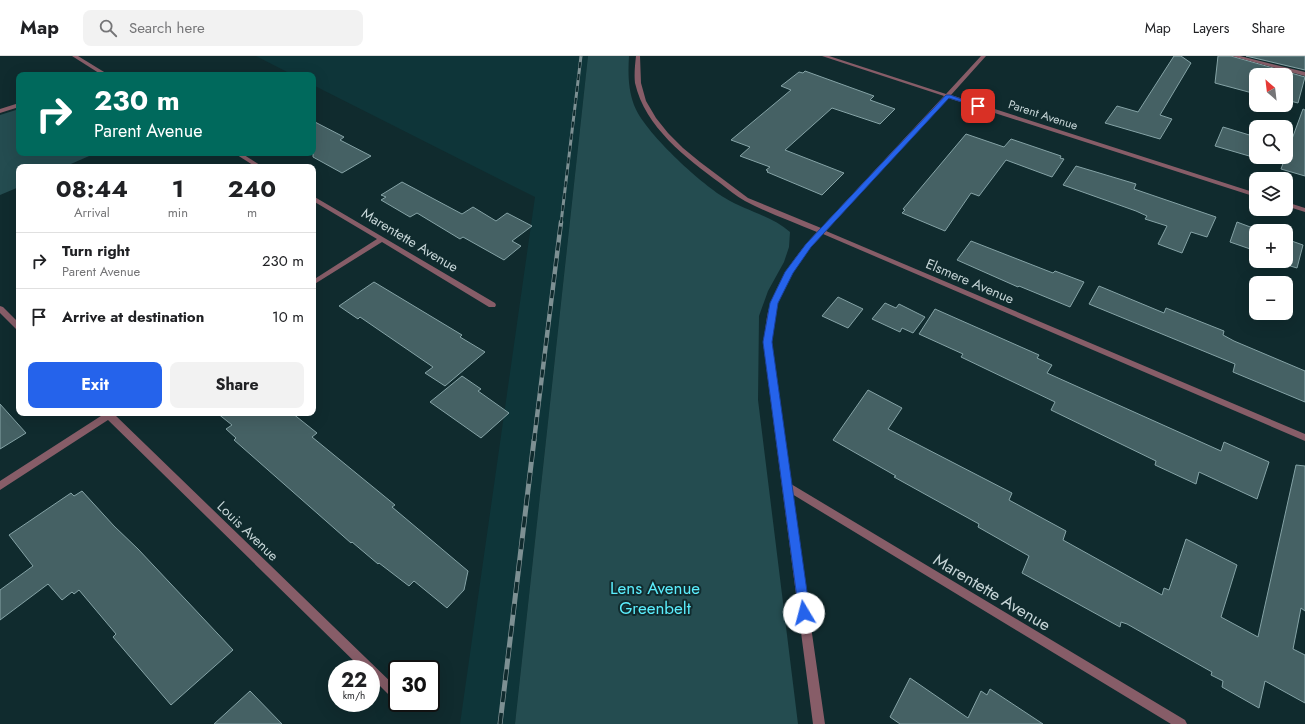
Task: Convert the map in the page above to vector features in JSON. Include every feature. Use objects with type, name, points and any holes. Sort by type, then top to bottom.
[{"type":"street","points":[[74,56],[101,72]]},
{"type":"street","name":"Elsmere Avenue","points":[[638,56],[638,84],[648,113],[682,151],[746,199],[1305,438]]},
{"type":"street","name":"Parent Avenue","points":[[824,56],[1249,193]]},
{"type":"street","points":[[819,724],[767,342],[774,303],[789,272],[808,246],[984,56]]},
{"type":"street","points":[[1234,56],[1305,74]]},
{"type":"street","points":[[0,111],[16,106]]},
{"type":"street","points":[[242,156],[255,164]]},
{"type":"street","name":"Marentette Avenue","points":[[316,200],[492,305]]},
{"type":"street","points":[[1293,206],[1305,210]]},
{"type":"street","points":[[316,281],[382,239]]},
{"type":"street","points":[[0,309],[16,325]]},
{"type":"street","points":[[0,486],[106,416]]},
{"type":"street","name":"Louis Avenue","points":[[111,416],[360,660]]},
{"type":"street","name":"Marentette Avenue","points":[[787,486],[1181,724]]},
{"type":"street","name":"Louis Avenue","points":[[380,679],[388,687]]},
{"type":"shaded area","points":[[256,56],[588,56],[515,724],[460,724],[535,197],[316,87],[316,72],[287,72]]},
{"type":"green space","name":"Lens Avenue Greenbelt","points":[[588,56],[629,56],[629,80],[634,105],[649,129],[674,156],[714,191],[733,203],[783,226],[790,232],[789,247],[784,262],[768,291],[759,316],[758,400],[798,724],[515,724]]},
{"type":"green space","points":[[16,110],[16,156],[89,156],[71,164],[16,164],[16,188],[0,195],[0,115]]},
{"type":"building","points":[[1174,56],[1181,56],[1191,63],[1160,115],[1172,119],[1160,139],[1105,123],[1117,106],[1138,112]]},
{"type":"building","points":[[1218,56],[1231,56],[1273,68],[1249,68],[1249,92],[1215,83]]},
{"type":"building","points":[[1246,56],[1305,56],[1305,70]]},
{"type":"building","points":[[805,71],[874,96],[870,100],[895,109],[880,124],[832,108],[785,150],[844,173],[822,195],[767,172],[768,171],[766,170],[770,167],[740,156],[750,147],[731,140],[791,90],[781,86],[799,72],[803,73]]},
{"type":"building","points":[[1293,74],[1305,77],[1298,103],[1293,102]]},
{"type":"building","points":[[1303,109],[1305,110],[1305,176],[1281,169],[1283,164],[1293,164],[1293,136]]},
{"type":"building","points":[[316,123],[344,137],[340,140],[371,156],[342,173],[313,157],[316,156]]},
{"type":"building","points":[[1223,127],[1249,135],[1249,156],[1215,146]]},
{"type":"building","points":[[966,134],[1004,147],[1011,139],[1061,156],[1060,158],[1064,159],[1052,177],[1006,160],[979,196],[971,193],[945,231],[902,213],[905,210],[903,209]]},
{"type":"building","points":[[1076,166],[1136,184],[1134,189],[1216,217],[1207,237],[1191,232],[1182,253],[1158,244],[1167,226],[1145,219],[1147,216],[1136,211],[1063,185]]},
{"type":"building","points":[[402,182],[462,214],[473,207],[496,221],[507,213],[532,226],[512,241],[521,246],[504,260],[463,237],[460,239],[417,213],[410,217],[381,200],[386,197],[381,195]]},
{"type":"building","points":[[1237,222],[1249,226],[1249,249],[1230,242]]},
{"type":"building","points":[[971,241],[1053,273],[1055,271],[1084,282],[1070,307],[1019,286],[1018,287],[957,260]]},
{"type":"building","points":[[1293,241],[1303,245],[1297,268],[1293,267]]},
{"type":"building","points":[[374,282],[462,335],[460,337],[485,352],[445,386],[425,373],[433,367],[360,317],[358,319],[339,306]]},
{"type":"building","points":[[1099,286],[1164,313],[1166,308],[1224,331],[1223,335],[1234,341],[1305,371],[1305,402],[1233,372],[1235,364],[1089,304]]},
{"type":"building","points":[[838,297],[863,309],[848,328],[822,316]]},
{"type":"building","points":[[885,303],[896,308],[899,304],[925,317],[913,333],[902,328],[900,332],[872,319]]},
{"type":"building","points":[[935,309],[1039,355],[1037,358],[1052,365],[1047,373],[1221,451],[1224,442],[1269,462],[1257,499],[1199,472],[1196,484],[1155,465],[1156,461],[1051,410],[1055,402],[961,357],[963,354],[919,334]]},
{"type":"building","points":[[462,376],[481,389],[478,391],[509,413],[481,438],[430,402]]},
{"type":"building","points":[[868,390],[902,408],[888,429],[1012,493],[1009,500],[1066,531],[1063,540],[1162,595],[1164,588],[1169,590],[1186,539],[1237,565],[1221,617],[1258,637],[1296,465],[1305,466],[1305,611],[1301,608],[1293,649],[1305,655],[1305,703],[1265,681],[1259,708],[1222,687],[1223,681],[1211,675],[1212,672],[1127,624],[1121,622],[1120,627],[1022,573],[1029,556],[978,527],[979,524],[894,477],[896,476],[833,440]]},
{"type":"building","points":[[0,404],[26,433],[0,449]]},
{"type":"building","points":[[221,416],[296,416],[317,433],[312,437],[395,505],[392,507],[468,571],[464,590],[447,608],[414,581],[409,586],[379,563],[378,564],[352,542],[351,543],[234,440],[236,438],[226,429],[232,425]]},
{"type":"building","points":[[82,491],[233,650],[171,705],[113,637],[116,634],[79,590],[74,594],[72,592],[62,600],[48,584],[0,620],[0,590],[33,566],[9,535],[71,493],[74,496]]},
{"type":"building","points":[[910,678],[968,718],[981,691],[987,695],[990,689],[1043,724],[900,724],[890,717]]},
{"type":"building","points":[[250,691],[282,724],[214,724]]},
{"type":"railway","points":[[561,223],[581,56]]},
{"type":"railway","points":[[534,441],[561,222]]},
{"type":"railway","points":[[500,724],[534,440]]},
{"type":"route","points":[[804,613],[767,342],[774,303],[789,272],[808,246],[948,96],[978,106]]}]
